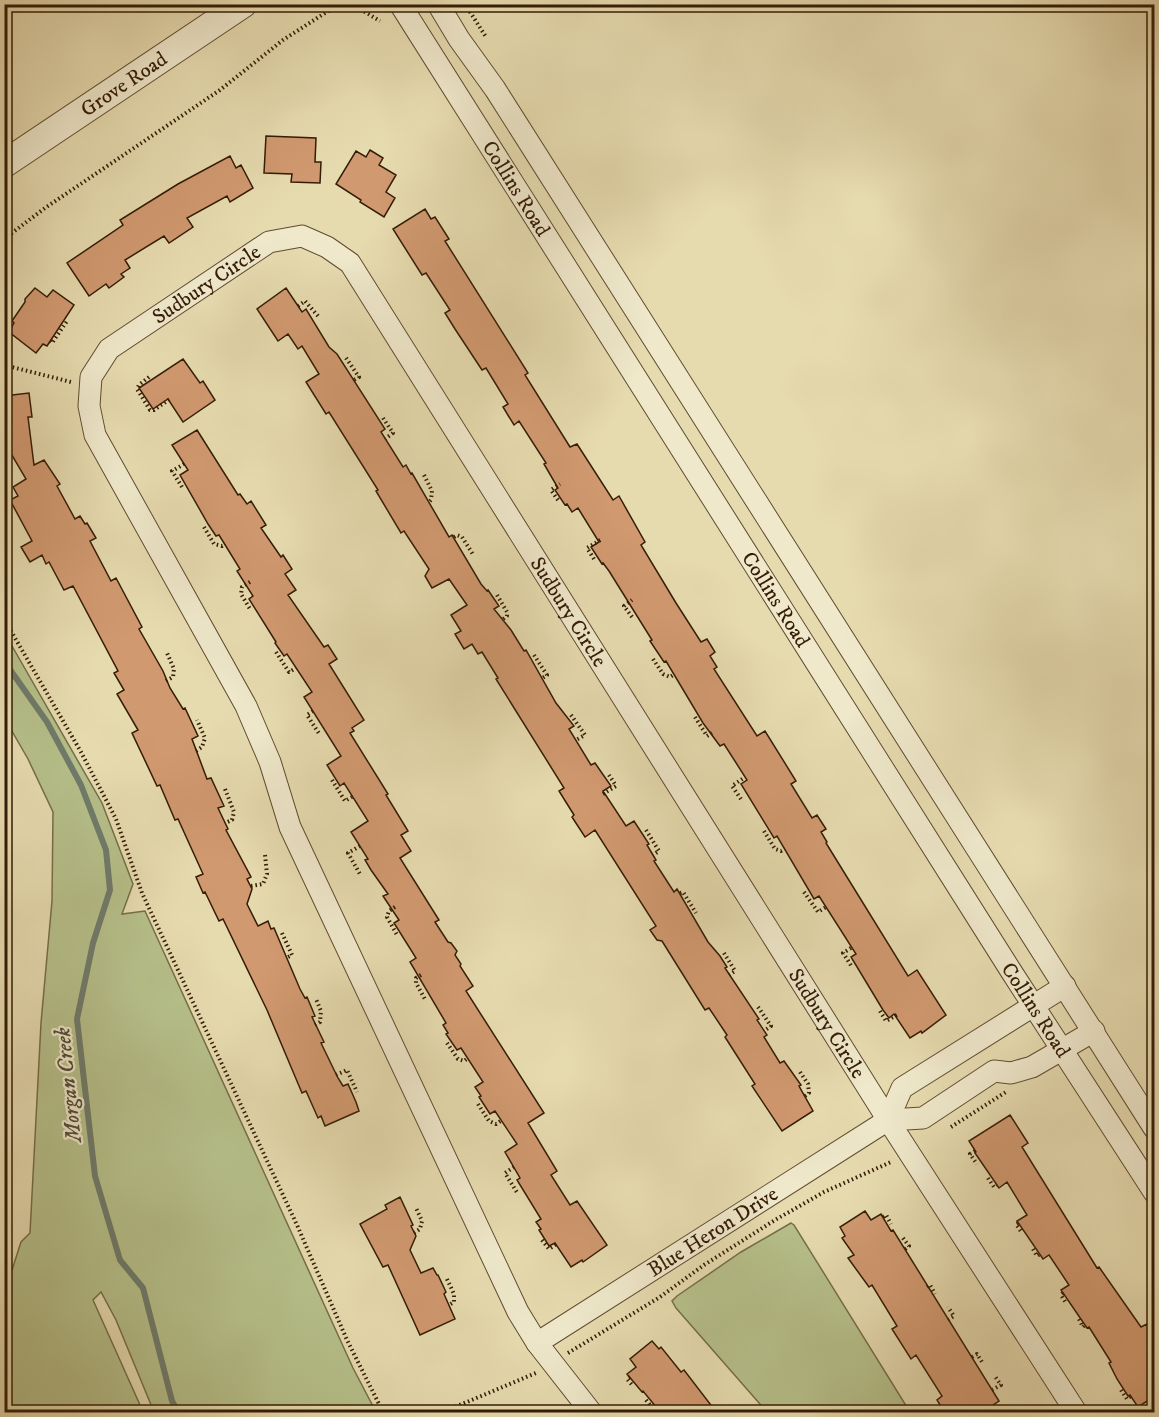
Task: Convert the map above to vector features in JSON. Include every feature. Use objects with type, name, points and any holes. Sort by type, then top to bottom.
[{"type":"street","name":"Grove Road","points":[[4,164],[243,4]]},
{"type":"street","name":"Collins Road","points":[[400,4],[1034,1007],[1155,1192]]},
{"type":"street","name":"Collins Road","points":[[438,4],[514,119],[1155,1128]]},
{"type":"street","name":"Sudbury Circle","points":[[591,1413],[537,1343],[518,1312],[296,840],[270,762],[246,706],[95,435],[88,406],[91,377],[109,349],[269,242],[302,236],[327,247],[350,263],[888,1120],[1076,1413]]},
{"type":"street","points":[[888,1120],[902,1088],[1065,986]]},
{"type":"street","name":"Blue Heron Drive","points":[[537,1343],[888,1120],[923,1118],[994,1071],[1011,1073],[1032,1067],[1094,1031]]},
{"type":"path","points":[[4,239],[45,208],[220,90],[283,40],[339,4]]},
{"type":"path","points":[[348,4],[380,21]]},
{"type":"path","points":[[298,306],[305,302],[318,316]]},
{"type":"path","points":[[50,341],[52,343],[67,321]]},
{"type":"path","points":[[346,358],[359,377],[354,380]]},
{"type":"path","points":[[4,364],[76,383]]},
{"type":"path","points":[[150,377],[137,389],[150,410],[154,410],[170,399]]},
{"type":"path","points":[[383,418],[393,433],[384,439]]},
{"type":"path","points":[[182,487],[172,471],[184,464]]},
{"type":"path","points":[[424,475],[432,491],[429,502]]},
{"type":"path","points":[[558,500],[551,490],[560,484]]},
{"type":"path","points":[[204,527],[214,544],[222,546],[225,544]]},
{"type":"path","points":[[454,537],[457,535],[462,537],[474,556]]},
{"type":"path","points":[[594,559],[587,548],[602,539]]},
{"type":"path","points":[[250,582],[242,587],[241,594],[250,609]]},
{"type":"path","points":[[497,595],[507,612],[507,616],[502,620]]},
{"type":"path","points":[[632,600],[624,606],[632,617]]},
{"type":"path","points":[[4,619],[81,752],[116,819],[142,893],[297,1224],[346,1340],[383,1413]]},
{"type":"path","points":[[276,652],[289,672],[296,668]]},
{"type":"path","points":[[166,653],[174,669],[172,677],[166,681]]},
{"type":"path","points":[[534,654],[547,675],[541,679]]},
{"type":"path","points":[[653,659],[663,674],[670,677],[675,674]]},
{"type":"path","points":[[313,711],[307,715],[320,735]]},
{"type":"path","points":[[571,715],[585,735],[576,740]]},
{"type":"path","points":[[695,717],[707,736],[712,733]]},
{"type":"path","points":[[196,751],[202,747],[205,738],[197,720]]},
{"type":"path","points":[[603,794],[616,786],[609,775]]},
{"type":"path","points":[[741,799],[732,786],[745,777]]},
{"type":"path","points":[[332,780],[345,801],[352,797]]},
{"type":"path","points":[[225,789],[234,812],[232,820],[225,823]]},
{"type":"path","points":[[646,830],[659,851],[653,855]]},
{"type":"path","points":[[764,831],[775,849],[781,851],[785,849]]},
{"type":"path","points":[[360,846],[348,853],[361,876]]},
{"type":"path","points":[[250,886],[263,884],[267,874],[265,855]]},
{"type":"path","points":[[680,894],[683,891],[696,913]]},
{"type":"path","points":[[804,892],[818,912],[826,907]]},
{"type":"path","points":[[394,907],[389,911],[387,917],[397,935]]},
{"type":"path","points":[[282,933],[292,955],[286,958]]},
{"type":"path","points":[[852,948],[843,953],[852,967]]},
{"type":"path","points":[[724,953],[735,970],[729,975]]},
{"type":"path","points":[[421,975],[416,978],[416,983],[426,1001]]},
{"type":"path","points":[[315,1025],[320,1022],[321,1011],[316,999]]},
{"type":"path","points":[[758,1006],[771,1026],[764,1031]]},
{"type":"path","points":[[880,1011],[886,1021],[897,1014]]},
{"type":"path","points":[[447,1042],[458,1059],[464,1061],[468,1058]]},
{"type":"path","points":[[336,1075],[346,1070],[357,1092]]},
{"type":"path","points":[[800,1072],[808,1084],[809,1093],[805,1096]]},
{"type":"path","points":[[947,1129],[1008,1091]]},
{"type":"path","points":[[478,1104],[489,1120],[496,1124],[502,1120]]},
{"type":"path","points":[[975,1151],[970,1154],[977,1164]]},
{"type":"path","points":[[566,1354],[643,1308],[704,1265],[775,1220],[824,1192],[895,1160]]},
{"type":"path","points":[[514,1167],[505,1173],[518,1194]]},
{"type":"path","points":[[988,1178],[994,1187],[997,1185]]},
{"type":"path","points":[[414,1233],[420,1229],[422,1221],[416,1208]]},
{"type":"path","points":[[883,1217],[886,1215],[891,1224]]},
{"type":"path","points":[[1018,1223],[1016,1224],[1022,1233]]},
{"type":"path","points":[[903,1238],[909,1246],[904,1250]]},
{"type":"path","points":[[542,1240],[549,1249],[558,1243]]},
{"type":"path","points":[[1033,1249],[1037,1256],[1040,1254]]},
{"type":"path","points":[[447,1279],[454,1294],[454,1302],[449,1305]]},
{"type":"path","points":[[927,1287],[930,1285],[935,1294]]},
{"type":"path","points":[[1063,1293],[1061,1295],[1066,1303]]},
{"type":"path","points":[[948,1307],[954,1317],[948,1320]]},
{"type":"path","points":[[1079,1319],[1083,1327],[1085,1325]]},
{"type":"path","points":[[972,1358],[977,1354],[982,1362]]},
{"type":"path","points":[[443,1413],[538,1372]]},
{"type":"path","points":[[992,1390],[1001,1385],[994,1375]]},
{"type":"path","points":[[630,1377],[627,1379],[633,1386]]},
{"type":"path","points":[[1121,1390],[1127,1399],[1131,1396]]},
{"type":"path","points":[[646,1400],[653,1409],[656,1407]]},
{"type":"green space","points":[[4,632],[102,803],[133,884],[122,914],[145,911],[353,1368],[376,1412],[154,1412],[116,1320],[101,1292],[93,1300],[140,1405],[141,1412],[5,1412],[5,1292],[21,1242],[30,1233],[41,1023],[52,901],[53,812],[28,759],[5,719]]},
{"type":"green space","points":[[791,1223],[910,1412],[767,1412],[676,1308],[672,1301],[677,1296],[741,1252]]},
{"type":"building","points":[[266,136],[316,138],[315,162],[321,162],[320,183],[291,182],[292,174],[264,173]]},
{"type":"building","points":[[370,150],[383,158],[379,165],[396,175],[386,192],[395,198],[384,217],[336,184],[356,151],[366,157]]},
{"type":"building","points":[[230,156],[236,168],[241,165],[253,188],[230,202],[227,196],[187,218],[193,227],[169,243],[164,236],[125,260],[130,268],[121,274],[124,277],[109,288],[106,284],[89,296],[67,263],[123,225],[120,220],[178,184]]},
{"type":"building","points":[[425,209],[431,219],[435,217],[449,239],[445,241],[528,373],[525,375],[570,447],[577,444],[613,500],[619,496],[645,542],[641,545],[676,603],[701,642],[707,639],[715,652],[710,656],[717,667],[714,669],[757,736],[765,731],[796,781],[791,784],[812,818],[817,815],[826,829],[821,832],[826,843],[908,976],[917,970],[946,1015],[922,1033],[921,1031],[910,1038],[894,1014],[889,1018],[883,1010],[851,957],[856,954],[819,896],[814,899],[777,836],[774,838],[741,784],[747,780],[724,744],[720,746],[703,723],[666,661],[664,662],[650,641],[652,640],[609,571],[591,547],[599,542],[578,508],[572,512],[555,490],[558,488],[544,464],[546,463],[519,421],[514,425],[503,407],[508,404],[486,368],[482,370],[445,313],[450,310],[426,273],[422,275],[393,229]]},
{"type":"building","points":[[35,288],[47,297],[53,290],[74,305],[47,346],[43,344],[36,353],[9,332],[14,323],[12,321],[25,299]]},
{"type":"building","points":[[286,288],[302,312],[306,309],[329,347],[337,354],[385,429],[381,432],[403,467],[406,465],[412,473],[449,537],[452,535],[481,584],[499,606],[494,609],[524,651],[526,650],[556,703],[574,726],[569,729],[591,765],[595,763],[611,786],[603,791],[626,826],[634,821],[649,844],[647,845],[656,860],[654,861],[674,892],[677,889],[708,942],[720,956],[727,967],[725,968],[759,1019],[757,1020],[767,1035],[764,1037],[780,1063],[784,1061],[801,1085],[799,1086],[813,1111],[782,1131],[752,1086],[755,1084],[725,1037],[727,1035],[709,1008],[705,1010],[662,941],[657,940],[650,930],[656,926],[595,830],[585,837],[572,817],[574,815],[559,791],[564,788],[496,679],[498,678],[482,652],[478,654],[472,644],[464,649],[455,634],[461,631],[451,615],[467,605],[449,579],[432,588],[425,576],[429,569],[404,531],[401,533],[376,491],[378,490],[329,412],[326,414],[306,382],[319,374],[302,346],[298,349],[288,334],[278,341],[257,309]]},
{"type":"building","points":[[183,359],[200,383],[203,381],[215,400],[183,422],[168,399],[153,409],[139,388]]},
{"type":"building","points":[[29,393],[32,417],[28,417],[34,465],[44,460],[60,484],[57,486],[75,519],[80,516],[85,524],[87,523],[96,538],[90,541],[111,581],[116,578],[142,627],[139,629],[170,688],[183,709],[185,708],[198,736],[192,739],[207,779],[211,778],[224,806],[218,808],[228,829],[226,830],[251,877],[247,879],[252,889],[247,904],[258,926],[268,921],[271,929],[274,928],[300,989],[305,998],[307,997],[315,1016],[312,1017],[324,1042],[321,1043],[338,1078],[343,1086],[348,1084],[356,1102],[359,1111],[325,1126],[321,1116],[318,1118],[306,1091],[302,1093],[267,1010],[223,919],[219,921],[205,892],[203,893],[196,877],[203,874],[178,819],[175,820],[160,785],[157,786],[132,733],[138,730],[117,694],[124,690],[114,673],[118,671],[73,586],[64,590],[49,562],[46,564],[42,555],[30,562],[21,547],[32,541],[10,500],[18,496],[13,487],[26,479],[9,450],[4,451],[4,396]]},
{"type":"building","points":[[197,430],[238,495],[240,494],[247,504],[251,501],[266,525],[261,528],[292,569],[285,574],[296,590],[288,595],[324,647],[328,645],[337,659],[329,664],[364,720],[352,728],[354,731],[350,733],[408,831],[401,835],[411,851],[400,858],[439,920],[435,922],[457,951],[455,955],[460,966],[473,986],[466,991],[544,1113],[528,1123],[557,1171],[551,1175],[570,1205],[577,1201],[607,1245],[583,1262],[582,1260],[571,1267],[555,1243],[549,1246],[539,1230],[541,1229],[536,1222],[541,1219],[517,1180],[520,1178],[505,1152],[517,1144],[495,1111],[490,1114],[479,1097],[481,1096],[475,1087],[483,1082],[461,1048],[457,1050],[446,1034],[448,1033],[443,1025],[446,1023],[410,962],[416,958],[394,923],[399,920],[383,896],[388,894],[365,860],[368,859],[351,832],[368,821],[344,783],[340,786],[327,765],[341,756],[304,697],[312,692],[287,654],[284,656],[275,643],[249,599],[253,596],[237,571],[240,569],[219,535],[216,536],[208,524],[180,475],[188,470],[172,445]]},
{"type":"building","points":[[1010,1115],[1028,1143],[1022,1147],[1097,1268],[1099,1267],[1141,1327],[1147,1324],[1155,1335],[1155,1396],[1138,1407],[1117,1379],[1109,1363],[1111,1362],[1089,1327],[1087,1328],[1061,1290],[1069,1285],[1049,1255],[1043,1259],[1017,1221],[1027,1215],[1007,1182],[999,1188],[969,1141]]},
{"type":"building","points":[[400,1197],[416,1236],[410,1250],[421,1273],[433,1268],[438,1275],[455,1319],[420,1335],[388,1265],[383,1267],[360,1224],[387,1209],[385,1205]]},
{"type":"building","points":[[865,1211],[871,1220],[881,1214],[891,1231],[893,1230],[999,1401],[981,1413],[945,1413],[937,1400],[942,1396],[916,1355],[911,1359],[892,1329],[897,1326],[872,1285],[869,1287],[848,1258],[854,1255],[842,1238],[845,1236],[840,1227]]},
{"type":"building","points":[[652,1341],[659,1349],[661,1347],[681,1372],[684,1370],[717,1413],[661,1413],[642,1392],[627,1374],[636,1367],[630,1359]]},
{"type":"waterway","name":"Morgan Creek","points":[[4,661],[47,722],[81,785],[106,850],[110,890],[93,943],[77,1019],[95,1176],[120,1260],[143,1288],[172,1401],[178,1412]]}]
